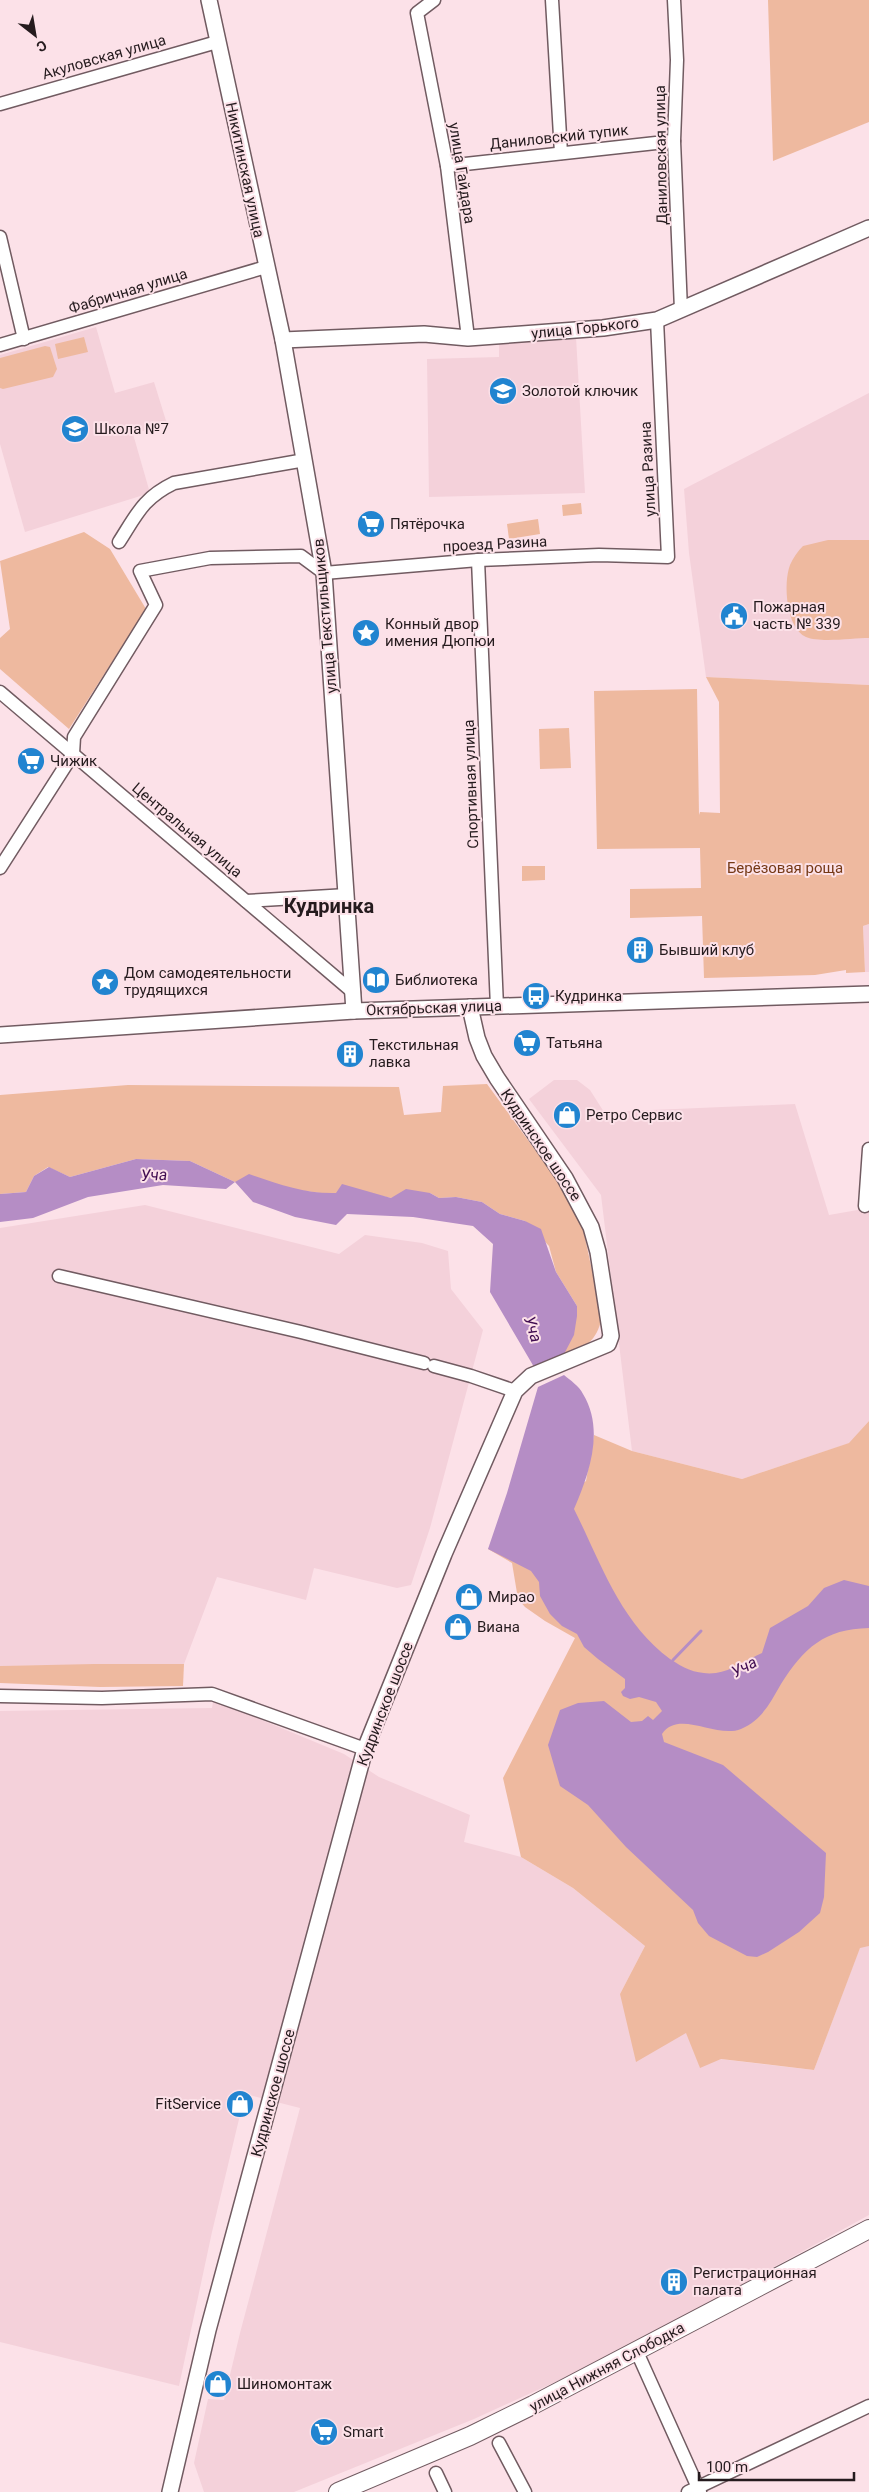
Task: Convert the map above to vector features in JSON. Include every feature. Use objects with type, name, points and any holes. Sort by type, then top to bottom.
[{"type":"main road","name":"улица Нижняя Слободка","points":[[338,2492],[470,2436],[637,2352],[869,2229]]},
{"type":"street","name":"Никитинская улица","points":[[209,0],[283,340]]},
{"type":"street","name":"улица Гайдара","points":[[434,0],[417,13],[446,166],[468,338]]},
{"type":"street","points":[[552,0],[561,153]]},
{"type":"street","name":"Даниловская улица","points":[[674,0],[677,60],[674,141],[681,310]]},
{"type":"street","name":"Акуловская улица","points":[[0,104],[217,42]]},
{"type":"street","name":"Даниловский тупик","points":[[446,166],[674,141]]},
{"type":"street","name":"улица Горького","points":[[283,340],[424,334],[468,338],[603,328],[657,320],[869,228]]},
{"type":"street","points":[[0,237],[24,339]]},
{"type":"street","name":"Фабричная улица","points":[[0,345],[266,267]]},
{"type":"street","name":"улица Разина","points":[[657,320],[668,557]]},
{"type":"street","name":"улица Текстильщиков","points":[[283,340],[324,573],[354,1011]]},
{"type":"street","points":[[119,542],[141,508],[155,492],[174,484],[305,460]]},
{"type":"street","name":"проезд Разина","points":[[324,573],[478,560],[599,555],[668,557]]},
{"type":"street","points":[[0,868],[73,754],[74,738],[156,605],[140,572],[210,558],[301,556],[324,573]]},
{"type":"street","name":"Спортивная улица","points":[[478,560],[497,1007]]},
{"type":"street","name":"Центральная улица","points":[[0,692],[354,993]]},
{"type":"street","points":[[246,901],[347,895]]},
{"type":"street","name":"Октябрьская улица","points":[[0,1035],[354,1011],[869,994]]},
{"type":"street","name":"Кудринское шоссе","points":[[170,2492],[208,2330],[365,1749],[444,1554],[515,1391],[530,1376],[608,1344],[611,1336],[598,1252],[591,1227],[565,1178],[488,1064],[477,1038],[470,1007]]},
{"type":"street","points":[[865,1206],[869,1149]]},
{"type":"street","points":[[59,1276],[301,1332],[429,1364],[515,1391]]},
{"type":"street","points":[[0,1696],[102,1698],[212,1694],[365,1749]]},
{"type":"street","points":[[637,2352],[695,2490],[869,2406]]},
{"type":"street","points":[[499,2443],[525,2492]]},
{"type":"street","points":[[436,2473],[446,2492]]},
{"type":"shaded area","name":"Школа №7","points":[[96,327],[115,393],[154,382],[167,424],[133,434],[150,493],[25,532],[0,444],[0,355]]},
{"type":"shaded area","name":"Золотой ключик","points":[[576,337],[585,493],[429,497],[427,359],[499,357],[499,342]]},
{"type":"shaded area","points":[[869,393],[869,685],[706,677],[689,553],[684,489]]},
{"type":"shaded area","points":[[869,924],[869,972],[865,972],[863,926]]},
{"type":"shaded area","points":[[554,1080],[577,1080],[590,1090],[604,1112],[795,1104],[829,1215],[869,1208],[869,1421],[850,1443],[742,1479],[632,1451],[601,1195],[529,1099]]},
{"type":"shaded area","points":[[145,1205],[339,1254],[365,1235],[422,1243],[448,1251],[451,1289],[483,1330],[430,1528],[411,1585],[397,1588],[314,1568],[306,1600],[217,1577],[184,1664],[0,1666],[0,1228]]},
{"type":"shaded area","points":[[213,1702],[223,1704],[344,1754],[379,1777],[470,1815],[464,1842],[521,1857],[573,1888],[645,1946],[620,1994],[687,2033],[700,2067],[720,2059],[814,2070],[860,1947],[869,1946],[869,2215],[608,2358],[474,2419],[294,2492],[204,2492],[194,2463],[208,2399],[224,2400],[300,2108],[245,2094],[212,2232],[179,2386],[0,2342],[0,1711],[212,1708]]},
{"type":"green space","points":[[768,0],[869,0],[869,122],[773,161]]},
{"type":"green space","points":[[84,337],[88,352],[58,359],[55,344]]},
{"type":"green space","points":[[45,346],[50,347],[57,369],[53,377],[3,389],[0,388],[0,358]]},
{"type":"green space","points":[[581,503],[582,514],[563,516],[562,505]]},
{"type":"green space","points":[[538,519],[540,534],[509,539],[507,524]]},
{"type":"green space","points":[[84,532],[110,549],[146,609],[69,729],[0,669],[0,638],[10,629],[0,561]]},
{"type":"green space","points":[[828,540],[869,540],[869,638],[812,639],[799,632],[790,615],[787,583],[790,565],[803,546]]},
{"type":"green space","name":"Берёзовая роща","points":[[706,677],[869,685],[869,924],[863,926],[865,972],[846,973],[846,970],[815,975],[704,978],[702,916],[630,918],[630,889],[701,888],[700,848],[597,849],[594,691],[697,689],[699,815],[700,812],[720,813],[719,702]]},
{"type":"green space","points":[[569,728],[571,768],[540,769],[539,729]]},
{"type":"green space","points":[[522,866],[545,866],[545,880],[522,881]]},
{"type":"green space","points":[[487,1084],[579,1210],[602,1317],[597,1333],[589,1342],[563,1356],[577,1306],[556,1272],[549,1246],[525,1221],[500,1214],[482,1202],[456,1197],[439,1198],[430,1193],[391,1198],[373,1194],[320,1193],[235,1182],[190,1161],[136,1159],[70,1177],[48,1167],[34,1176],[26,1192],[0,1194],[0,1095],[128,1085],[399,1087],[404,1115],[441,1112],[443,1086]]},
{"type":"green space","points":[[869,1421],[869,1946],[860,1948],[814,2070],[721,2059],[700,2068],[686,2033],[636,2062],[620,1994],[645,1946],[573,1888],[521,1857],[503,1778],[575,1638],[525,1607],[518,1599],[512,1563],[488,1549],[586,1481],[594,1435],[632,1451],[742,1479],[849,1443]]},
{"type":"green space","points":[[184,1664],[183,1686],[100,1687],[0,1683],[0,1666]]},
{"type":"water","name":"Уча","points":[[136,1159],[190,1161],[235,1182],[226,1189],[163,1185],[88,1197],[33,1218],[0,1222],[0,1194],[26,1192],[34,1176],[49,1167],[70,1177]]},
{"type":"water","name":"Уча","points":[[249,1174],[281,1185],[314,1192],[336,1193],[342,1184],[391,1198],[406,1189],[430,1193],[439,1198],[456,1197],[482,1202],[500,1214],[525,1221],[541,1229],[556,1272],[577,1306],[574,1335],[563,1356],[534,1367],[490,1292],[493,1244],[473,1226],[413,1217],[347,1214],[336,1225],[295,1217],[253,1202],[235,1182]]},
{"type":"water","name":"Уча","points":[[564,1375],[581,1391],[590,1408],[593,1422],[594,1437],[589,1467],[574,1509],[613,1590],[625,1610],[638,1628],[670,1659],[697,1672],[716,1673],[728,1670],[762,1653],[770,1628],[808,1606],[824,1588],[844,1580],[869,1586],[869,1628],[840,1632],[827,1637],[807,1651],[798,1660],[765,1710],[755,1721],[741,1729],[731,1731],[678,1724],[669,1727],[662,1734],[664,1742],[723,1765],[826,1853],[824,1897],[820,1913],[799,1932],[757,1957],[747,1956],[709,1936],[698,1923],[693,1910],[626,1847],[588,1805],[560,1786],[548,1745],[560,1710],[578,1703],[604,1701],[631,1722],[642,1721],[648,1716],[653,1720],[662,1711],[656,1702],[639,1697],[630,1699],[623,1696],[621,1692],[625,1688],[625,1679],[584,1647],[577,1634],[562,1626],[550,1614],[540,1596],[539,1582],[531,1571],[488,1549],[507,1493],[538,1387]]},
{"type":"waterway","points":[[673,1660],[701,1631]]},
{"type":"place","name":"Золотой ключик","points":[[503,391]]},
{"type":"place","name":"Школа №7","points":[[75,429]]},
{"type":"place","name":"Пятёрочка","points":[[371,524]]},
{"type":"place","name":"Пожарная часть № 339","points":[[734,616]]},
{"type":"place","name":"Конный двор имения Дюпюи","points":[[366,633]]},
{"type":"place","name":"Чижик","points":[[31,761]]},
{"type":"place","name":"Бывший клуб","points":[[640,950]]},
{"type":"place","name":"Библиотека","points":[[376,980]]},
{"type":"place","name":"Дом самодеятельности трудящихся","points":[[105,982]]},
{"type":"place","name":"Кудринка","points":[[536,996]]},
{"type":"place","name":"Татьяна","points":[[527,1043]]},
{"type":"place","name":"Текстильная лавка","points":[[350,1054]]},
{"type":"place","name":"Ретро Сервис","points":[[567,1115]]},
{"type":"place","name":"Мирао","points":[[469,1597]]},
{"type":"place","name":"Виана","points":[[458,1627]]},
{"type":"place","name":"FitService","points":[[240,2104]]},
{"type":"place","name":"Регистрационная палата","points":[[674,2282]]},
{"type":"place","name":"Шиномонтаж","points":[[218,2384]]},
{"type":"place","name":"Smart","points":[[324,2432]]},
{"type":"district","name":"Кудринка","points":[[329,906]]}]
